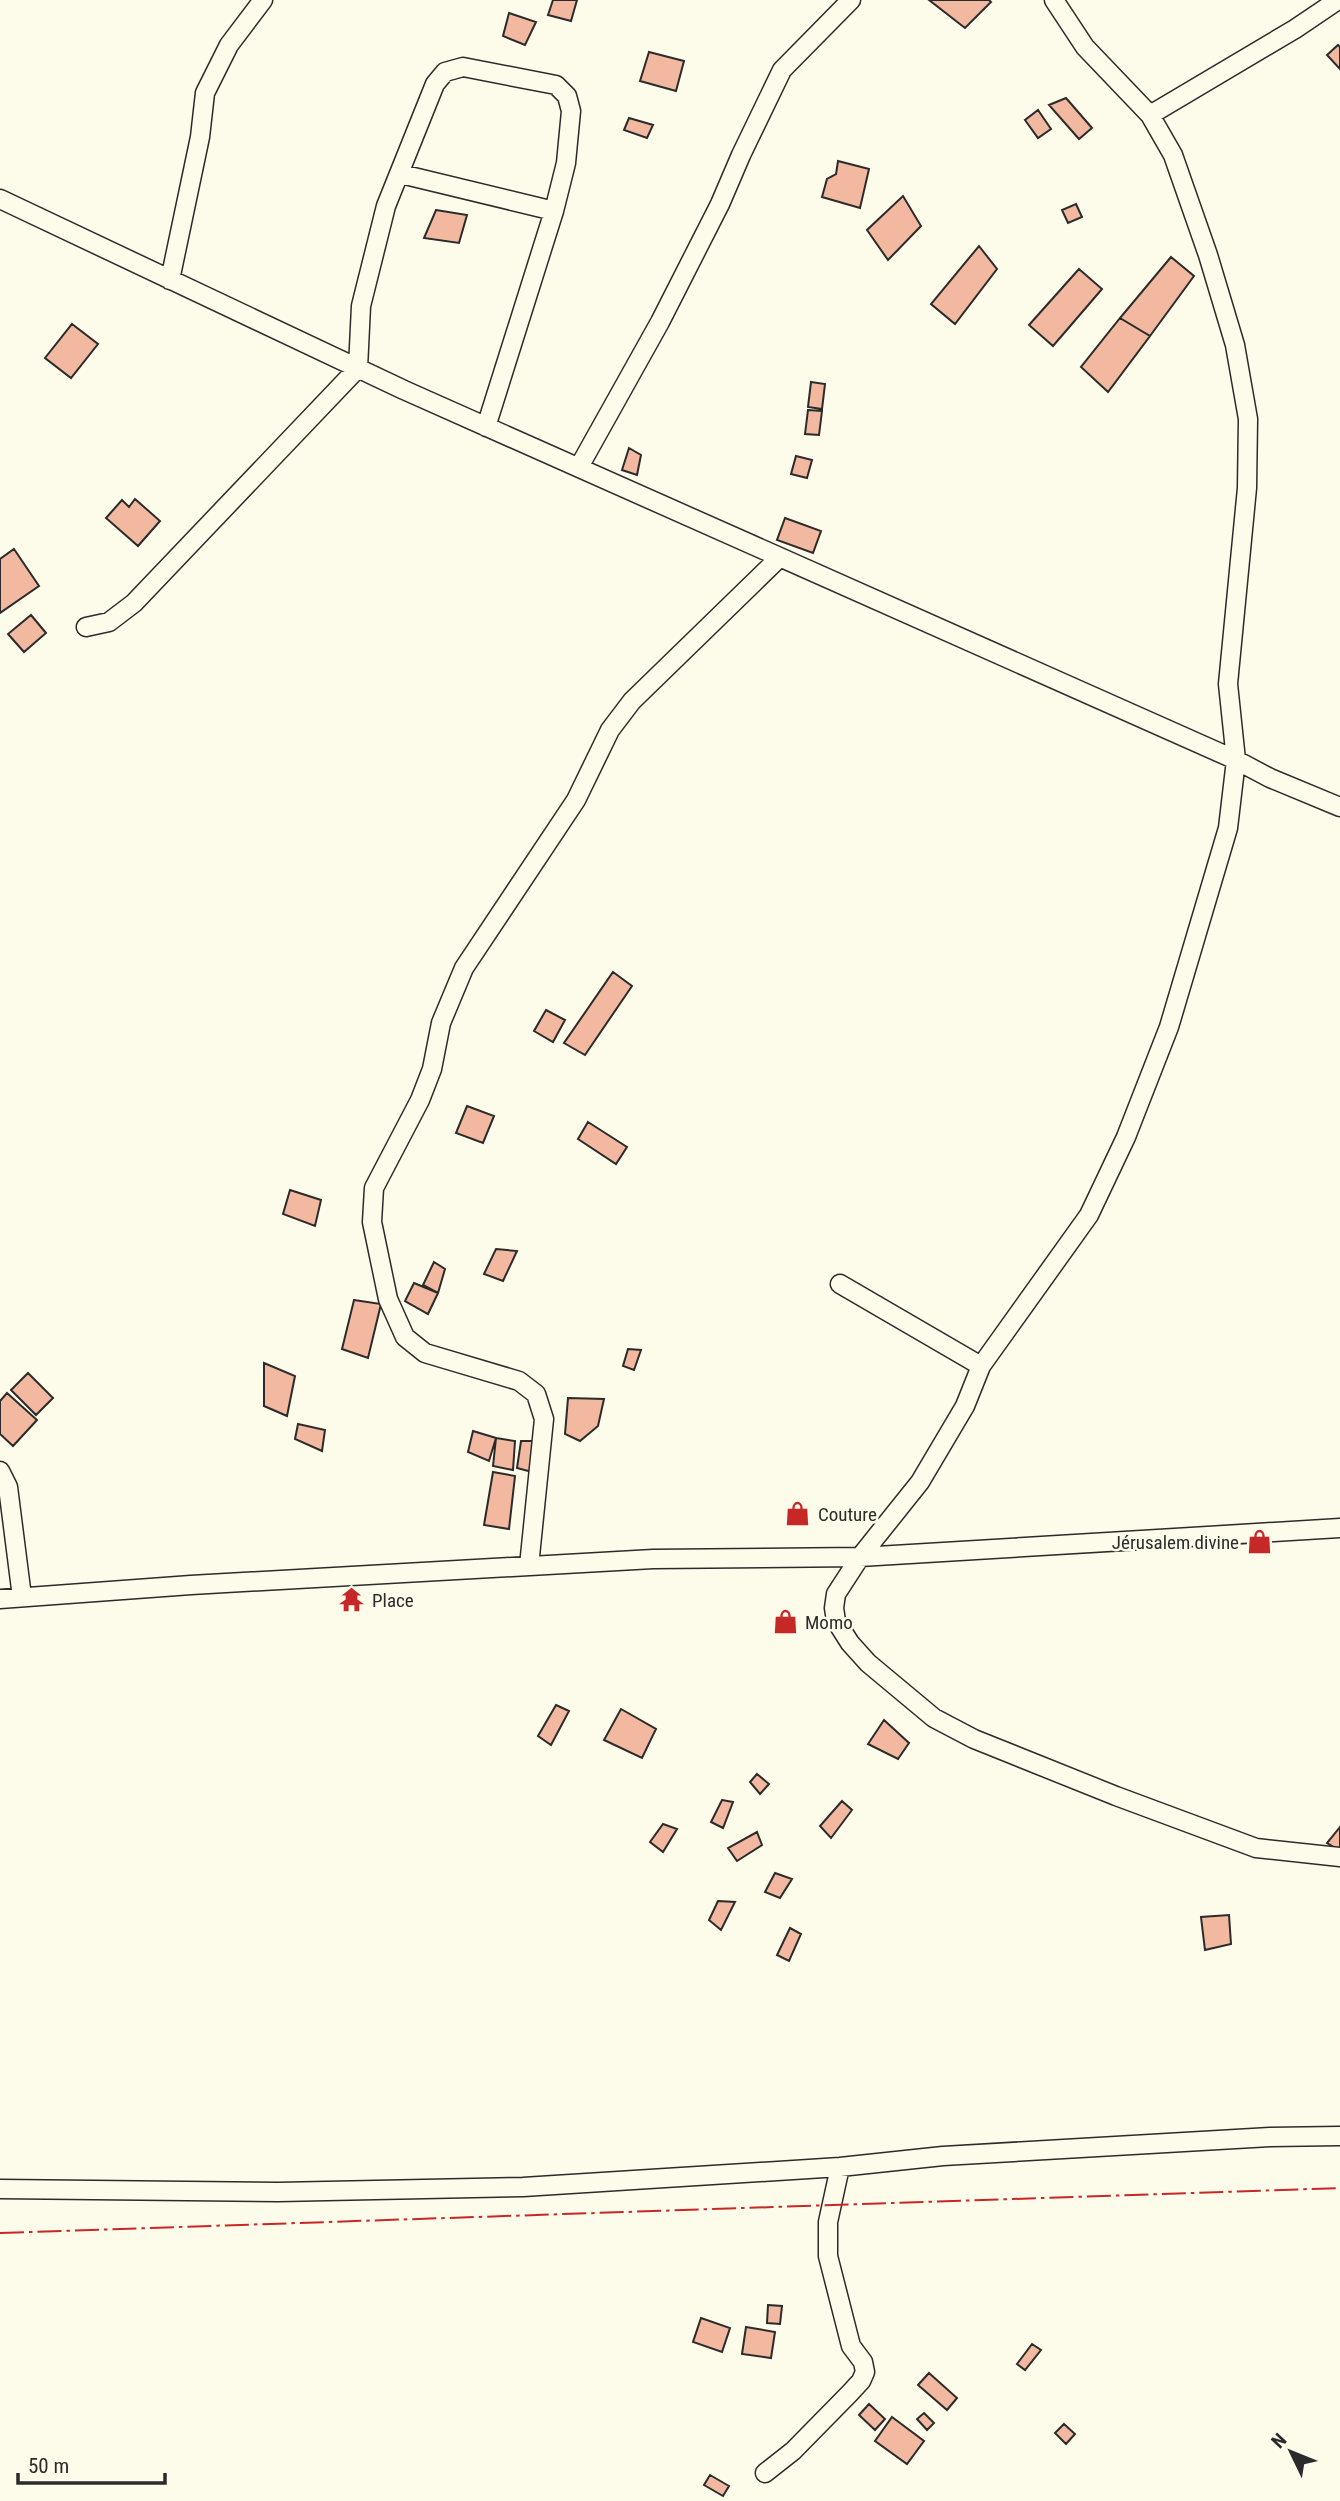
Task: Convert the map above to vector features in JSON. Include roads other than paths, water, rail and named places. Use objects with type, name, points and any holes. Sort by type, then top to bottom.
[{"type":"street","points":[[170,280],[200,137],[205,93],[229,45],[263,0]]},
{"type":"street","points":[[579,467],[660,322],[720,204],[740,155],[782,70],[851,0]]},
{"type":"street","points":[[1054,0],[1085,47],[1150,116],[1173,155],[1208,255],[1235,345],[1248,419],[1247,488],[1228,684],[1236,760],[1228,828],[1169,1027],[1126,1137],[1089,1214],[981,1366],[965,1406],[920,1482],[860,1557],[836,1594],[836,1621],[850,1643],[868,1663],[934,1718],[974,1739],[1256,1848],[1340,1857]]},
{"type":"street","points":[[1150,116],[1295,29],[1338,0]]},
{"type":"street","points":[[86,627],[109,622],[134,603],[358,369],[361,306],[386,206],[435,84],[445,72],[463,67],[556,85],[567,96],[571,111],[566,163],[555,211],[486,427]]},
{"type":"street","points":[[401,174],[555,211]]},
{"type":"street","points":[[0,200],[486,427],[1340,807]]},
{"type":"street","points":[[529,1566],[544,1419],[536,1394],[519,1381],[425,1353],[405,1337],[388,1299],[372,1222],[374,1188],[420,1100],[432,1069],[441,1023],[464,968],[576,800],[610,730],[632,701],[779,558]]},
{"type":"street","points":[[840,1284],[981,1366]]},
{"type":"street","points":[[0,1471],[8,1487],[22,1597]]},
{"type":"street","points":[[0,1599],[204,1584],[653,1559],[860,1557],[1340,1528]]},
{"type":"street","points":[[0,2189],[278,2192],[622,2183],[840,2167],[943,2156],[1270,2137],[1340,2136]]},
{"type":"street","points":[[765,2473],[793,2451],[861,2381],[865,2372],[863,2362],[851,2347],[828,2256],[828,2222],[840,2167]]},
{"type":"place","name":"Couture","points":[[798,1514]]},
{"type":"place","name":"Jérusalem divine","points":[[1259,1542]]},
{"type":"place","name":"Place","points":[[352,1600]]},
{"type":"place","name":"Momo","points":[[785,1622]]}]
